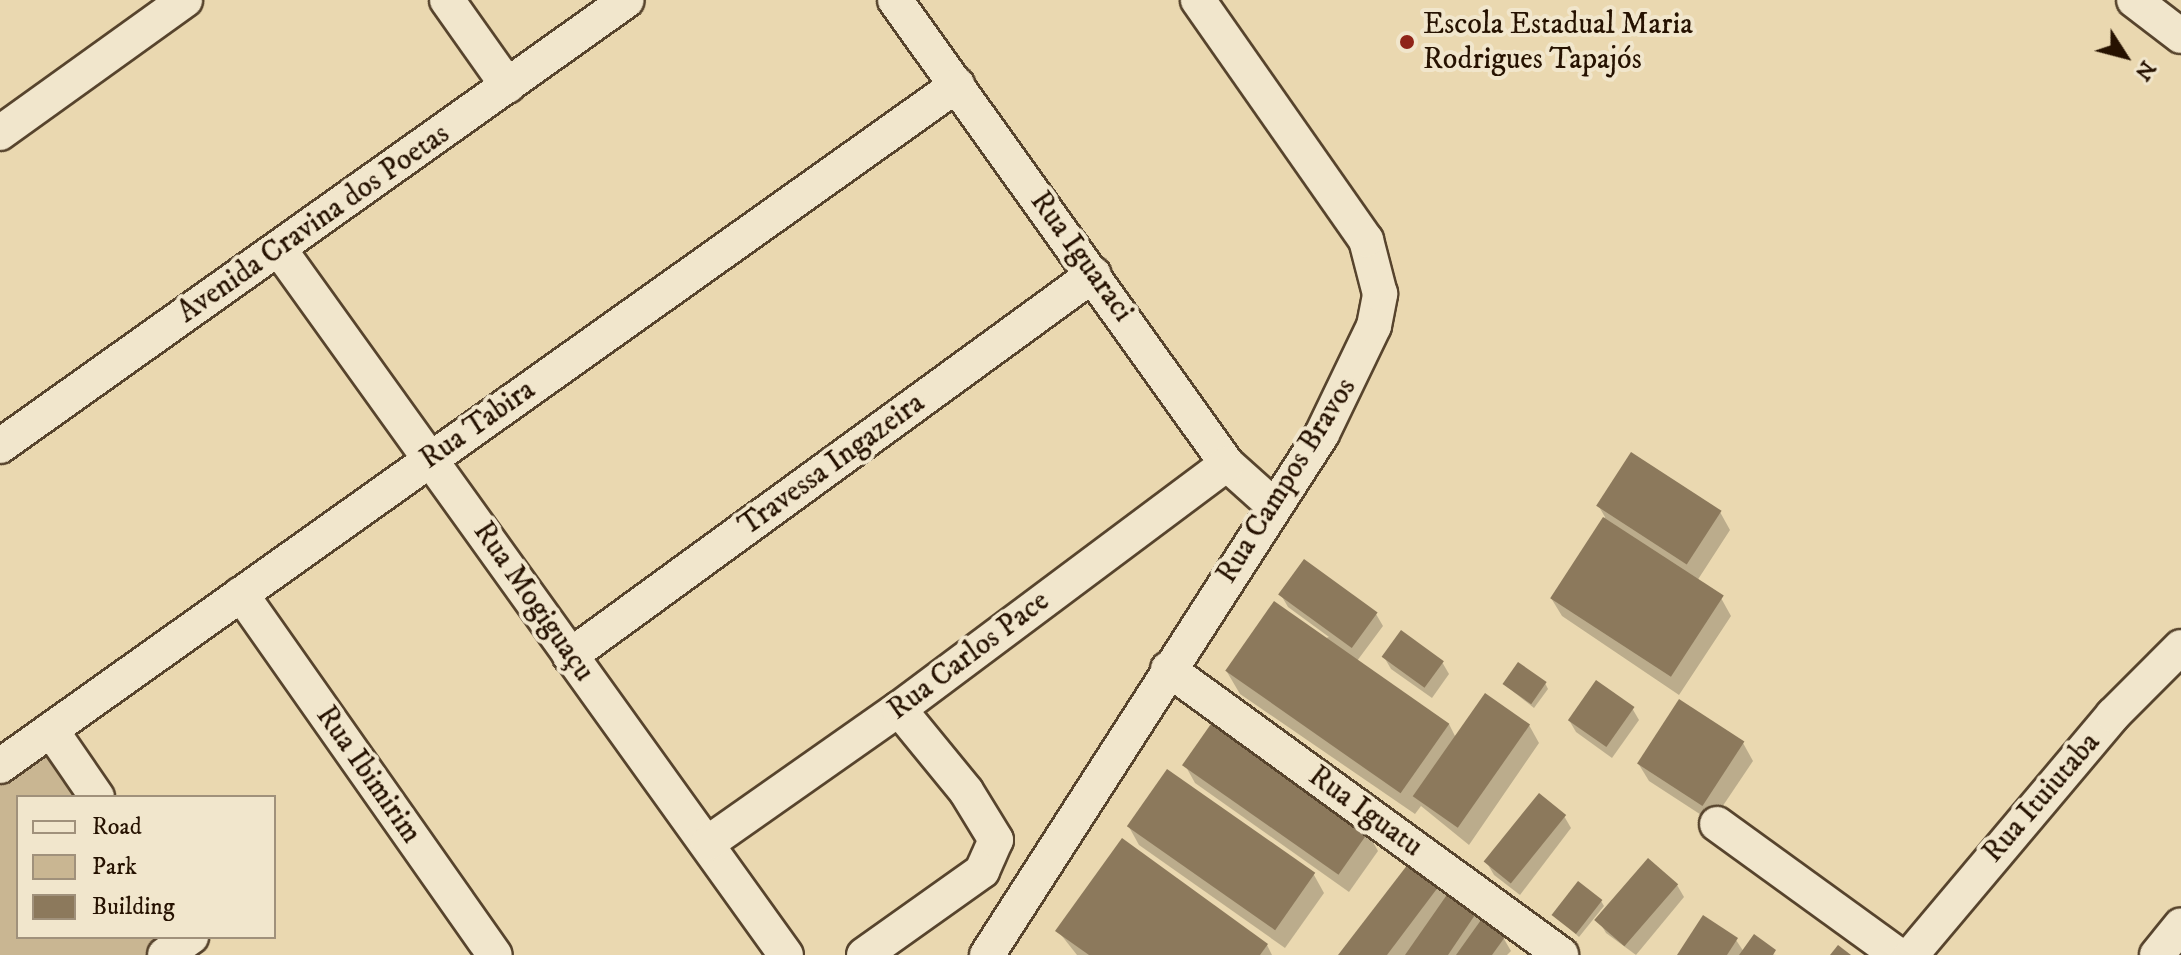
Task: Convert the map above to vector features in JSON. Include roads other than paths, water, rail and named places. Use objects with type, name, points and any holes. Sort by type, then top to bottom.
[{"type":"street","points":[[447,0],[508,86]]},
{"type":"street","name":"Avenida Cravina dos Poetas","points":[[0,446],[627,0]]},
{"type":"street","name":"Rua Iguaraci","points":[[895,0],[1227,464],[1274,506]]},
{"type":"street","name":"Rua Campos Bravos","points":[[988,954],[1274,506],[1358,367],[1376,316],[1377,268],[1338,194],[1198,0]]},
{"type":"street","points":[[2134,0],[2181,36]]},
{"type":"street","points":[[0,133],[172,3]]},
{"type":"street","name":"Rua Tabira","points":[[0,766],[957,85]]},
{"type":"street","name":"Rua Mogiguaçu","points":[[279,249],[786,955]]},
{"type":"street","name":"Travessa Ingazeira","points":[[570,656],[1094,274]]},
{"type":"street","name":"Rua Carlos Pace","points":[[708,843],[899,709],[1227,464]]},
{"type":"street","name":"Rua Ibimirim","points":[[241,594],[495,955]]},
{"type":"street","name":"Rua Ituiutaba","points":[[1911,955],[2113,715],[2181,647]]},
{"type":"street","name":"Rua Iguatu","points":[[1168,669],[1561,955]]},
{"type":"street","points":[[864,955],[982,871],[996,840],[966,791],[899,709]]},
{"type":"street","points":[[51,730],[96,795]]},
{"type":"street","points":[[1717,824],[1898,955]]},
{"type":"street","points":[[2157,955],[2181,925]]},
{"type":"street","points":[[165,955],[189,939]]},
{"type":"place","name":"Escola Estadual Maria Rodrigues Tapajós","points":[[1407,42]]}]
